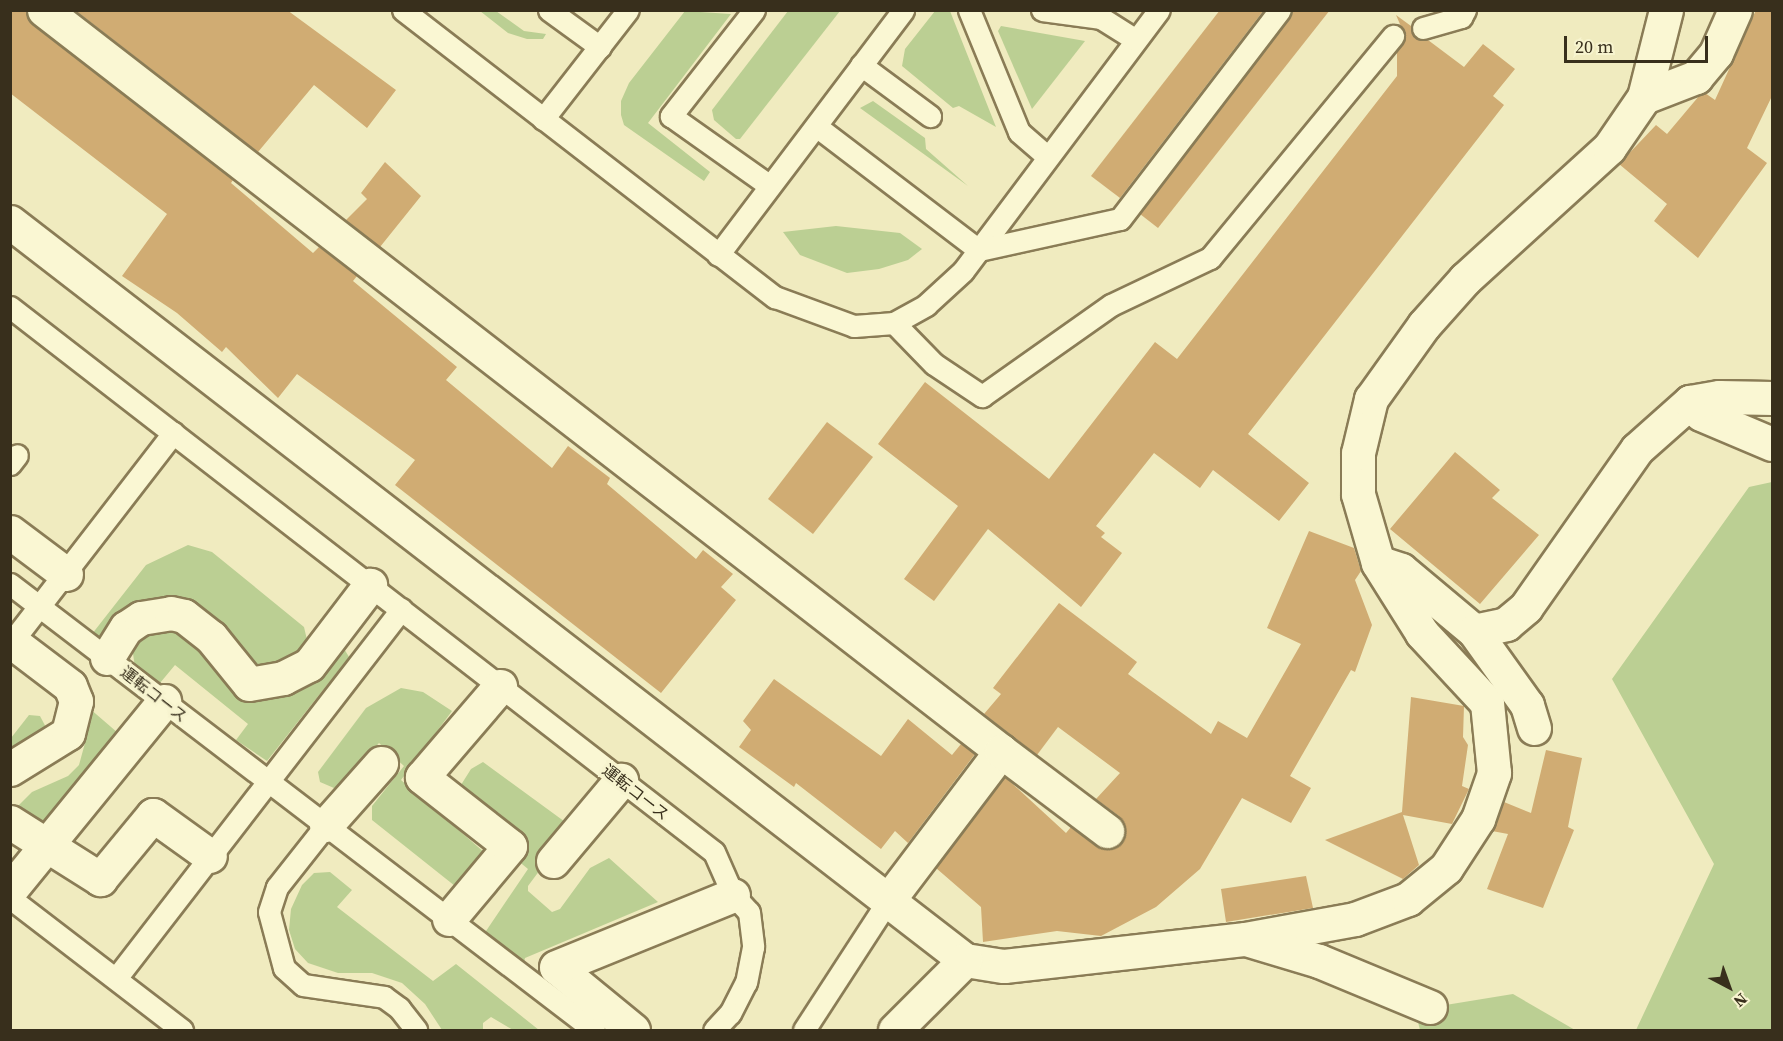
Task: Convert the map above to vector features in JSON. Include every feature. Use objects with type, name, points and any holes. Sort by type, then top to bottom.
[{"type":"street","points":[[44,10],[1107,831]]},
{"type":"street","points":[[10,222],[965,960],[1004,966],[1245,939],[1355,919],[1408,899],[1446,868],[1481,810],[1494,773],[1487,703],[1422,633],[1378,563],[1358,494],[1358,453],[1371,399],[1391,367],[1466,279],[1609,148],[1644,97],[1666,10]]},
{"type":"street","points":[[1644,97],[1696,77],[1716,53],[1735,10]]},
{"type":"street","points":[[1474,632],[1506,624],[1526,607],[1637,449],[1690,402],[1719,397],[1773,398]]},
{"type":"street","points":[[1690,402],[1701,414],[1773,444]]},
{"type":"street","points":[[10,532],[66,574]]},
{"type":"street","points":[[1378,563],[1401,570],[1474,632],[1527,705],[1534,728]]},
{"type":"street","points":[[107,658],[126,628],[141,618],[171,613],[184,616],[211,637],[249,684],[283,678],[309,665],[370,585]]},
{"type":"street","points":[[10,769],[68,734],[76,701],[70,686],[11,643]]},
{"type":"street","points":[[449,919],[510,846],[422,777],[500,686]]},
{"type":"street","points":[[10,890],[164,701]]},
{"type":"street","points":[[889,899],[1001,751]]},
{"type":"street","points":[[326,825],[381,762]]},
{"type":"street","points":[[554,861],[621,780]]},
{"type":"street","points":[[10,822],[48,843],[100,879],[153,815],[210,856]]},
{"type":"street","points":[[633,1030],[556,967],[733,894]]},
{"type":"street","points":[[1245,939],[1319,961],[1430,1007]]},
{"type":"street","points":[[896,1030],[965,960]]},
{"type":"lane","points":[[403,10],[775,297],[854,326],[894,323],[926,305],[979,250],[1159,10]]},
{"type":"lane","points":[[549,10],[600,47]]},
{"type":"lane","points":[[543,120],[628,10]]},
{"type":"lane","points":[[754,10],[671,117],[770,186]]},
{"type":"lane","points":[[718,255],[903,10]]},
{"type":"lane","points":[[969,10],[1018,132],[1048,157]]},
{"type":"lane","points":[[1042,10],[1101,18],[1136,40]]},
{"type":"lane","points":[[816,126],[979,250],[1120,219],[1280,10]]},
{"type":"lane","points":[[1423,28],[1461,16],[1465,10]]},
{"type":"lane","points":[[894,323],[934,363],[982,396],[1110,305],[1210,258],[1393,36]]},
{"type":"lane","points":[[861,65],[930,116]]},
{"type":"lane","name":"運転コース","points":[[10,306],[714,852],[733,894],[749,912],[753,947],[746,982],[730,1014],[714,1030]]},
{"type":"lane","points":[[11,643],[173,433]]},
{"type":"lane","name":"運転コース","points":[[10,584],[594,1030]]},
{"type":"lane","points":[[117,977],[400,609]]},
{"type":"lane","points":[[326,825],[277,887],[269,912],[284,968],[303,985],[384,997],[399,1008],[416,1030]]},
{"type":"lane","points":[[10,898],[117,977],[182,1030]]},
{"type":"lane","points":[[804,1030],[889,899]]},
{"type":"green space","points":[[480,11],[496,11],[524,31],[546,34],[543,39],[527,39],[508,33]]},
{"type":"green space","points":[[685,11],[731,14],[648,123],[710,172],[704,181],[624,125],[621,115],[621,101],[629,83]]},
{"type":"green space","points":[[788,11],[840,11],[740,139],[736,139],[714,120],[712,110]]},
{"type":"green space","points":[[935,11],[950,11],[996,127],[959,106],[953,108],[902,66],[905,49]]},
{"type":"green space","points":[[1001,26],[1085,41],[1032,109],[998,31]]},
{"type":"green space","points":[[873,101],[925,138],[926,149],[968,186],[860,108]]},
{"type":"green space","points":[[836,226],[900,233],[922,249],[908,260],[879,269],[847,273],[800,255],[783,232]]},
{"type":"green space","points":[[1772,482],[1772,1030],[1636,1030],[1714,864],[1612,679],[1749,487]]},
{"type":"green space","points":[[188,545],[212,552],[304,627],[308,644],[294,659],[257,667],[247,661],[205,610],[184,599],[124,611],[95,640],[92,634],[146,565]]},
{"type":"green space","points":[[158,627],[190,630],[238,687],[343,647],[349,657],[267,761],[236,740],[248,724],[175,665],[160,683],[135,668],[132,646]]},
{"type":"green space","points":[[60,683],[118,733],[34,845],[14,810],[32,792],[68,776],[79,765],[85,743],[84,722]]},
{"type":"green space","points":[[401,688],[423,692],[452,711],[401,780],[485,853],[455,886],[372,820],[372,806],[404,766],[379,743],[343,783],[334,788],[320,782],[318,772],[366,708]]},
{"type":"green space","points":[[29,715],[40,716],[49,733],[11,770],[11,738]]},
{"type":"green space","points":[[483,762],[572,827],[528,886],[528,891],[552,912],[560,909],[590,868],[609,858],[658,902],[525,958],[523,968],[484,934],[528,869],[449,804],[471,769]]},
{"type":"green space","points":[[330,872],[352,890],[337,907],[433,981],[456,964],[539,1030],[513,1030],[491,1017],[483,1023],[483,1030],[442,1030],[425,1004],[402,983],[372,973],[338,973],[308,963],[295,949],[289,930],[291,909],[302,885],[314,873]]},
{"type":"green space","points":[[1513,994],[1575,1030],[1420,1030],[1415,1010]]},
{"type":"building","points":[[10,10],[26,10],[33,25],[233,180],[231,183],[313,253],[319,247],[357,276],[353,281],[457,367],[446,380],[552,468],[568,446],[610,478],[607,484],[696,559],[703,550],[733,574],[721,587],[736,600],[661,693],[395,485],[415,460],[297,374],[278,398],[226,347],[222,352],[177,313],[122,276],[167,214],[10,93]]},
{"type":"building","points":[[75,10],[287,10],[396,90],[367,128],[314,85],[258,152]]},
{"type":"building","points":[[1220,10],[1264,10],[1120,198],[1091,176]]},
{"type":"building","points":[[1293,10],[1330,10],[1158,228],[1140,214]]},
{"type":"building","points":[[1756,10],[1773,10],[1773,94],[1747,148],[1767,163],[1698,258],[1654,221],[1667,204],[1619,164],[1656,125],[1667,134],[1699,96],[1705,93],[1715,100]]},
{"type":"building","points":[[1396,15],[1411,26],[1415,38],[1428,40],[1464,67],[1483,44],[1515,69],[1493,96],[1504,105],[1248,434],[1309,483],[1279,521],[1213,470],[1200,488],[1154,453],[1096,526],[1105,533],[1101,537],[1122,553],[1081,607],[988,529],[934,601],[904,579],[958,506],[878,444],[925,382],[1049,479],[1155,342],[1177,359],[1397,76],[1397,52],[1406,38]]},
{"type":"building","points":[[385,162],[421,196],[380,247],[346,220],[367,199],[361,193]]},
{"type":"building","points":[[827,422],[873,457],[813,534],[768,499]]},
{"type":"building","points":[[1455,452],[1500,490],[1492,498],[1539,535],[1480,604],[1390,529]]},
{"type":"building","points":[[1309,531],[1354,548],[1361,571],[1355,580],[1372,625],[1355,672],[1351,670],[1290,776],[1311,788],[1291,823],[1242,798],[1200,869],[1156,907],[1101,936],[1057,931],[983,942],[981,907],[936,868],[1005,777],[1066,833],[1071,827],[1105,850],[1122,843],[1125,834],[1119,816],[1096,799],[1120,773],[1058,727],[1037,755],[984,714],[1001,694],[993,688],[1059,603],[1137,662],[1128,674],[1211,734],[1218,721],[1247,738],[1301,644],[1267,628]]},
{"type":"building","points":[[774,679],[881,756],[908,719],[952,755],[961,744],[975,754],[908,843],[895,831],[881,849],[796,783],[794,787],[739,747],[751,730],[743,721]]},
{"type":"building","points":[[1411,697],[1464,706],[1463,737],[1468,745],[1462,786],[1469,789],[1452,824],[1403,815],[1419,865],[1403,879],[1325,840],[1402,812]]},
{"type":"building","points":[[1546,750],[1582,758],[1568,827],[1574,830],[1543,908],[1487,889],[1508,834],[1492,831],[1504,802],[1531,813]]},
{"type":"building","points":[[1306,876],[1313,908],[1226,922],[1221,889]]}]
